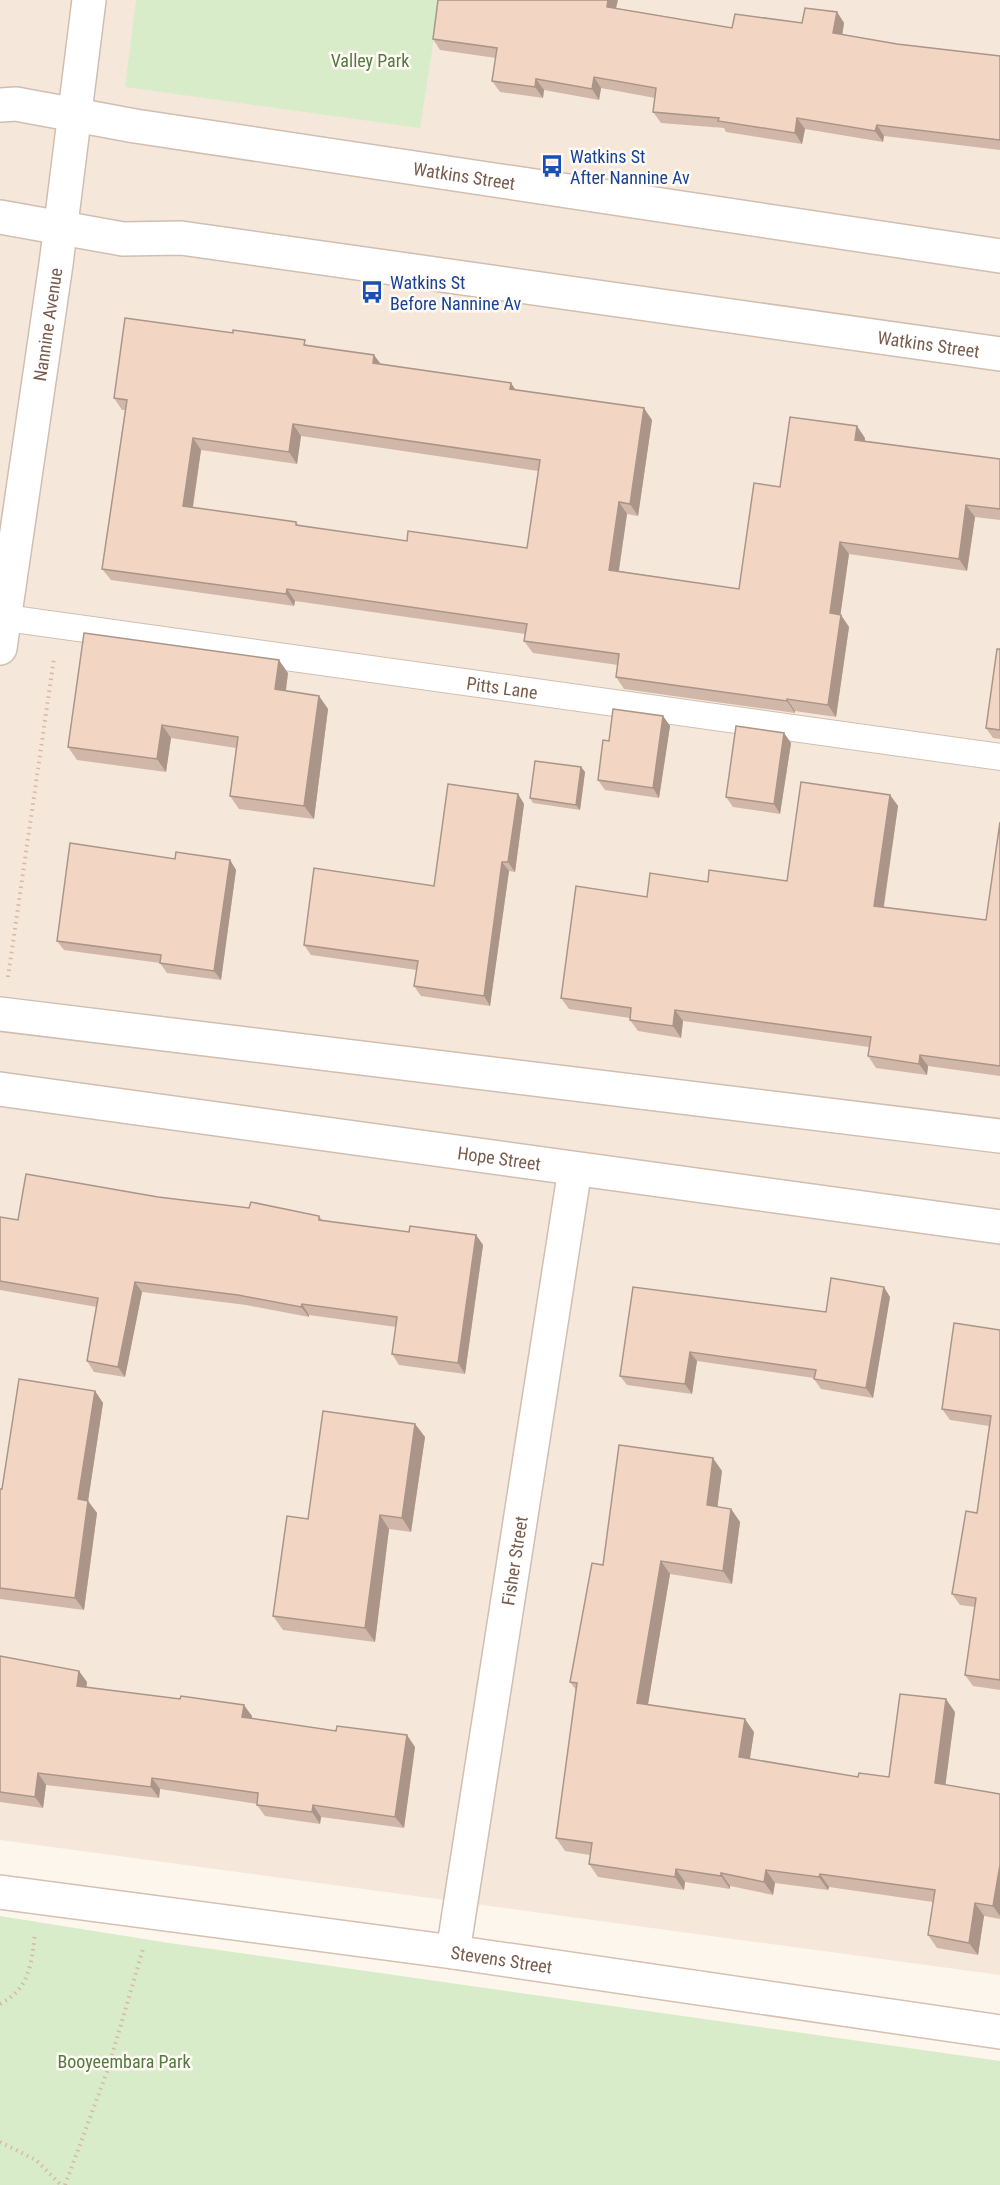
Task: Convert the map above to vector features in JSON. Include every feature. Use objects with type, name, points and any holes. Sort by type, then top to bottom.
[{"type":"street","name":"Nannine Avenue","points":[[1,628],[54,276],[89,0]]},
{"type":"street","name":"Watkins Street","points":[[0,105],[16,104],[74,116],[1000,256]]},
{"type":"street","name":"Watkins Street","points":[[0,217],[123,239],[181,238],[1000,354]]},
{"type":"street","points":[[1,1014],[1000,1136]]},
{"type":"street","name":"Hope Street","points":[[0,1089],[1000,1227]]},
{"type":"street","name":"Fisher Street","points":[[453,1952],[575,1169]]},
{"type":"street","name":"Stevens Street","points":[[0,1893],[453,1952],[1000,2032]]},
{"type":"lane","name":"Pitts Lane","points":[[1,628],[58,625],[1000,757]]},
{"type":"path","points":[[1,1014],[58,625]]},
{"type":"path","points":[[0,2004],[25,1983],[32,1957],[39,1898]]},
{"type":"path","points":[[0,2142],[36,2160],[63,2185],[108,2069],[154,1914]]},
{"type":"shaded area","points":[[0,0],[1000,0],[1000,1975],[0,1840]]},
{"type":"green space","name":"Valley Park","points":[[136,0],[440,0],[420,128],[125,87]]},
{"type":"green space","name":"Booyeembara Park","points":[[0,1916],[169,1943],[1000,2061],[1000,2185],[0,2185]]},
{"type":"building","points":[[438,0],[608,0],[607,7],[732,28],[735,14],[802,23],[805,8],[837,12],[833,33],[897,44],[1000,56],[1000,140],[877,125],[875,131],[797,118],[795,133],[718,121],[719,118],[653,112],[656,88],[594,77],[592,89],[536,79],[535,87],[492,81],[497,48],[433,39]]},
{"type":"building","points":[[125,318],[305,340],[304,345],[374,355],[373,363],[511,383],[510,389],[644,408],[630,504],[619,502],[609,570],[739,589],[754,483],[780,487],[790,417],[857,426],[855,440],[1000,459],[1000,509],[966,505],[959,559],[840,542],[830,613],[841,615],[828,705],[787,699],[787,701],[616,677],[619,654],[524,641],[527,624],[287,589],[286,594],[102,569],[127,400],[114,398]],"holes":[[[293,424],[540,460],[527,548],[408,531],[407,541],[183,506],[193,438],[289,452]]]},
{"type":"building","points":[[84,633],[279,660],[275,689],[319,696],[304,806],[230,796],[238,737],[162,725],[157,759],[68,747]]},
{"type":"building","points":[[997,649],[1000,649],[1000,730],[986,728]]},
{"type":"building","points":[[613,709],[663,716],[653,788],[598,780],[603,740],[609,741]]},
{"type":"building","points":[[736,726],[784,733],[774,804],[726,797]]},
{"type":"building","points":[[535,761],[581,767],[576,805],[530,798]]},
{"type":"building","points":[[801,782],[890,795],[874,906],[986,920],[1000,822],[1000,1066],[920,1055],[919,1064],[868,1056],[871,1037],[675,1010],[673,1026],[630,1020],[631,1008],[561,998],[576,886],[647,897],[650,873],[708,882],[709,870],[787,881]]},
{"type":"building","points":[[448,784],[518,794],[508,862],[502,862],[484,996],[414,986],[418,961],[304,945],[314,868],[434,886]]},
{"type":"building","points":[[70,843],[175,859],[176,852],[230,860],[214,971],[160,963],[161,955],[57,941]]},
{"type":"building","points":[[26,1174],[158,1197],[249,1208],[251,1202],[319,1216],[319,1220],[409,1232],[410,1226],[476,1235],[458,1363],[392,1354],[397,1317],[302,1304],[301,1307],[238,1295],[135,1282],[118,1367],[87,1361],[98,1298],[0,1281],[0,1217],[18,1220]]},
{"type":"building","points":[[831,1278],[884,1287],[866,1388],[814,1379],[816,1370],[690,1352],[685,1384],[620,1376],[633,1287],[826,1312]]},
{"type":"building","points":[[954,1323],[1000,1330],[1000,1680],[965,1675],[976,1598],[952,1594],[966,1511],[977,1513],[991,1416],[942,1409]]},
{"type":"building","points":[[19,1379],[95,1391],[78,1499],[88,1501],[75,1598],[0,1588],[0,1489],[2,1489]]},
{"type":"building","points":[[323,1411],[415,1424],[402,1518],[380,1515],[365,1628],[273,1616],[287,1516],[308,1519]]},
{"type":"building","points":[[619,1445],[713,1458],[707,1505],[731,1509],[723,1571],[661,1561],[637,1703],[745,1719],[739,1757],[858,1777],[859,1773],[889,1777],[900,1694],[946,1699],[935,1783],[1000,1794],[1000,1865],[993,1906],[975,1903],[969,1943],[928,1935],[935,1890],[820,1874],[819,1877],[766,1870],[764,1882],[721,1873],[721,1876],[676,1869],[675,1877],[589,1864],[592,1843],[556,1838],[577,1683],[570,1682],[592,1563],[603,1565]]},
{"type":"building","points":[[0,1656],[79,1671],[77,1686],[180,1699],[181,1696],[244,1705],[242,1717],[336,1731],[337,1726],[407,1735],[395,1817],[313,1805],[312,1812],[257,1805],[258,1793],[152,1778],[151,1787],[38,1773],[35,1797],[0,1792]]},
{"type":"place","name":"Watkins St After Nannine Av","points":[[552,166]]},
{"type":"place","name":"Watkins St Before Nannine Av","points":[[372,292]]}]
